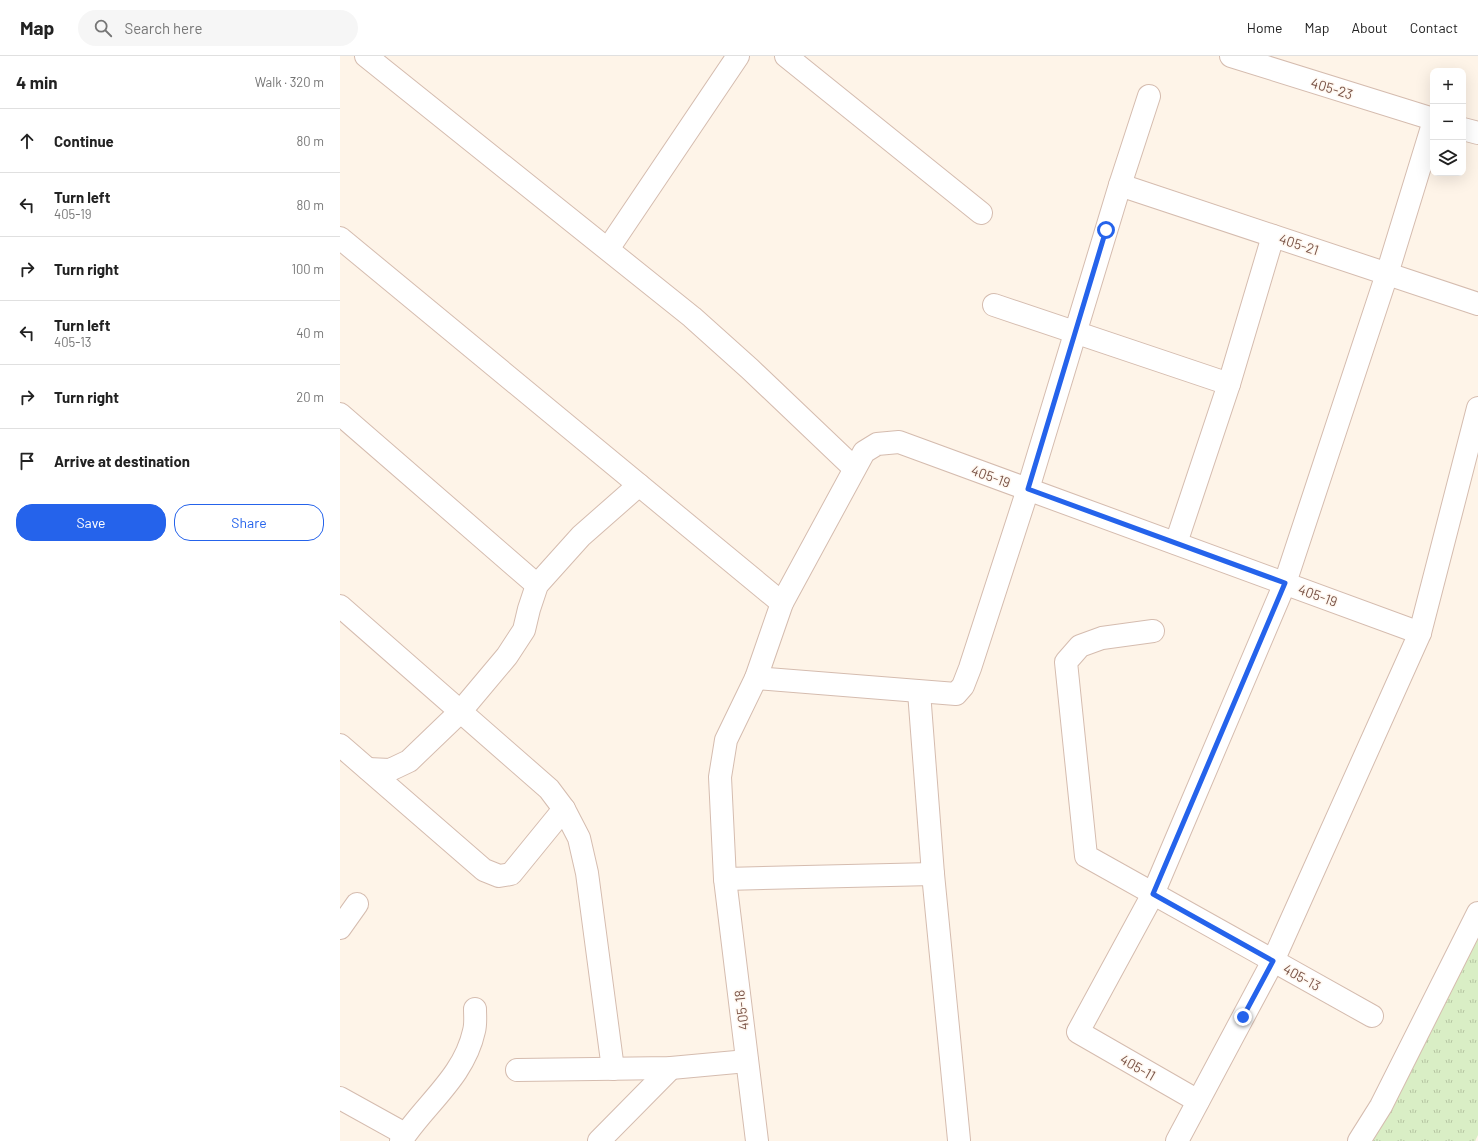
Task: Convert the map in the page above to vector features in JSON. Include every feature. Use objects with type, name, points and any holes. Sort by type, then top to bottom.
[{"type":"street","points":[[608,249],[738,56]]},
{"type":"street","points":[[786,56],[981,214]]},
{"type":"street","name":"405-23","points":[[1231,56],[1430,118]]},
{"type":"street","points":[[375,59],[692,317],[750,368],[854,468]]},
{"type":"street","points":[[756,678],[956,694],[963,686],[1028,489],[1120,185],[1149,96]]},
{"type":"street","points":[[1466,130],[1478,133]]},
{"type":"street","points":[[1153,894],[1285,583],[1387,274],[1430,134]]},
{"type":"street","name":"405-21","points":[[1120,185],[1478,304]]},
{"type":"street","points":[[1176,543],[1229,384],[1273,236]]},
{"type":"street","points":[[340,238],[782,603]]},
{"type":"street","points":[[994,305],[1229,384]]},
{"type":"street","points":[[1177,1141],[1273,961],[1420,633],[1478,408]]},
{"type":"street","points":[[340,414],[538,585]]},
{"type":"street","name":"405-19","points":[[877,444],[898,442],[1420,633]]},
{"type":"street","name":"405-18","points":[[757,1141],[726,879],[720,777],[726,740],[756,678],[782,603],[854,468],[864,452],[877,444]]},
{"type":"street","points":[[368,770],[390,770],[409,761],[460,712],[507,656],[524,630],[529,609],[538,585],[581,536],[639,484]]},
{"type":"street","points":[[340,606],[549,789],[564,809],[579,838],[587,872],[613,1069]]},
{"type":"street","name":"405-13","points":[[1152,632],[1102,638],[1080,646],[1066,662],[1086,856],[1372,1016]]},
{"type":"street","points":[[919,692],[933,874],[958,1141]]},
{"type":"street","points":[[340,745],[484,870],[499,876],[510,874],[564,809]]},
{"type":"street","points":[[726,879],[933,874]]},
{"type":"street","name":"405-11","points":[[1153,894],[1078,1032],[1198,1102]]},
{"type":"street","points":[[340,928],[357,904]]},
{"type":"street","points":[[1359,1141],[1381,1106],[1478,913]]},
{"type":"street","points":[[340,1098],[403,1138],[444,1089],[466,1057],[475,1030],[475,1009]]},
{"type":"street","points":[[517,1070],[672,1068],[748,1061]]},
{"type":"street","points":[[599,1141],[672,1068]]},
{"type":"green space","points":[[1478,939],[1478,1135],[1475,1141],[1365,1141],[1402,1085]]},
{"type":"route","points":[[1106,230],[1028,489],[1285,583],[1153,894],[1273,961],[1243,1017]]}]
